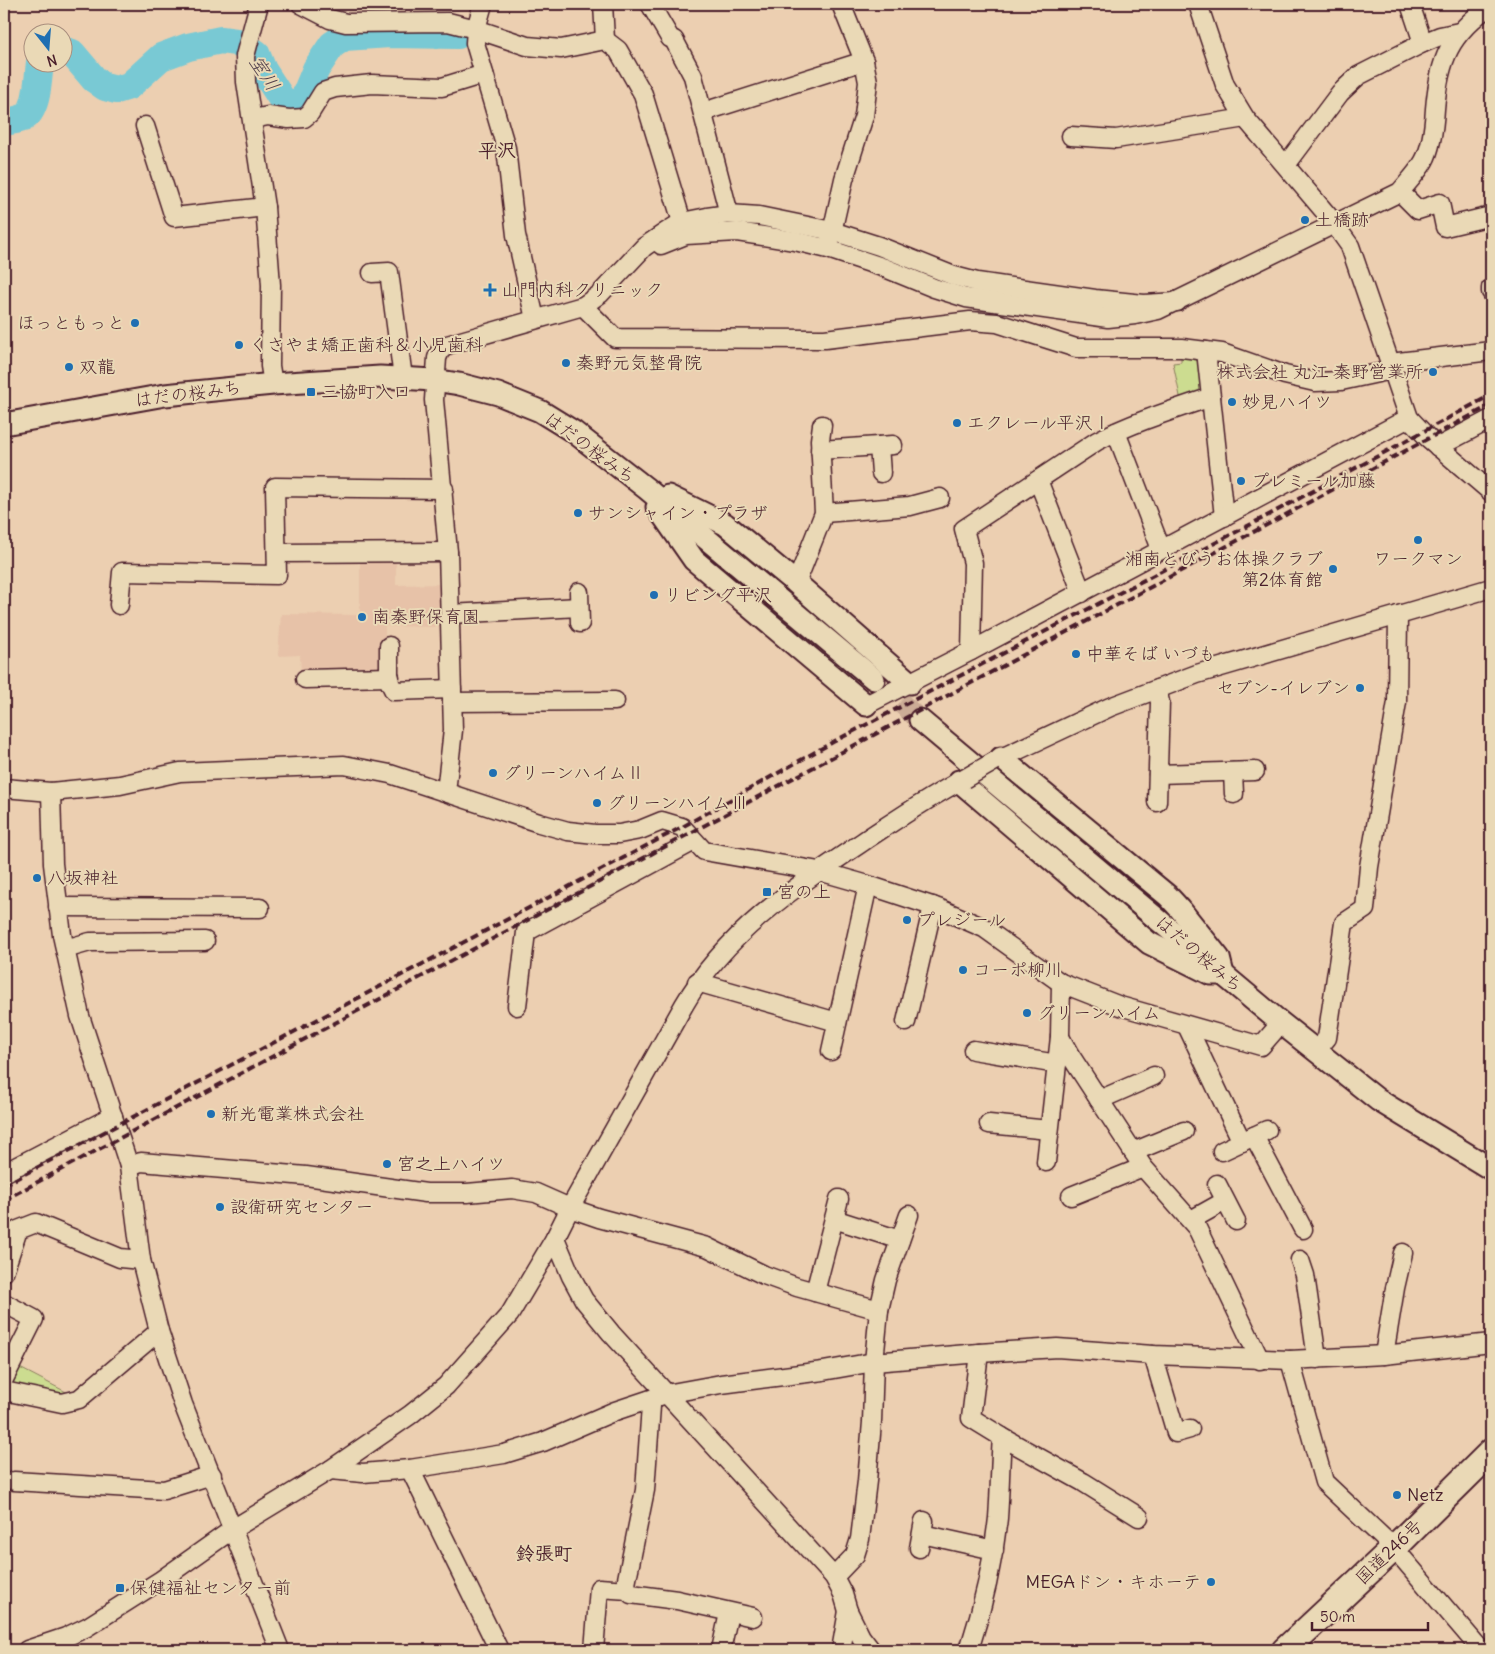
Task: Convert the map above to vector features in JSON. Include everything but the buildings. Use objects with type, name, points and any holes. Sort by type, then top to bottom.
[{"type":"highway","name":"国道246号","points":[[1285,1650],[1394,1548],[1491,1452]]},
{"type":"main road","name":"はだの桜みち","points":[[4,424],[165,395],[273,384],[380,377],[434,380],[498,394],[540,411],[574,432],[647,489],[874,679]]},
{"type":"main road","points":[[647,489],[668,496],[725,524],[795,582],[910,683]]},
{"type":"main road","points":[[647,489],[659,510],[694,560],[866,705]]},
{"type":"main road","name":"はだの桜みち","points":[[920,720],[1281,1023],[1378,1100],[1491,1169]]},
{"type":"main road","points":[[961,780],[1149,943],[1211,974],[1223,974],[1219,958],[1168,896],[998,760]]},
{"type":"street","points":[[259,4],[246,56],[246,82],[265,207],[271,285],[270,366],[273,384]]},
{"type":"street","points":[[301,4],[330,19],[346,23],[448,22],[527,46],[561,49],[605,40],[618,50],[643,94],[684,228]]},
{"type":"street","points":[[483,4],[476,29],[475,43],[506,148],[516,235],[535,319]]},
{"type":"street","points":[[603,4],[605,40]]},
{"type":"street","points":[[650,4],[670,38],[674,40],[693,76],[729,214]]},
{"type":"street","points":[[828,249],[844,179],[864,116],[868,82],[864,61],[841,4]]},
{"type":"street","points":[[1198,4],[1225,85],[1245,118],[1286,165],[1350,246],[1409,418],[1438,447],[1491,492]]},
{"type":"street","points":[[1410,4],[1423,43]]},
{"type":"street","points":[[446,792],[453,730],[450,614],[444,489],[434,400],[434,380],[437,358],[440,351],[447,345],[583,306],[600,294],[621,272],[684,228],[707,216],[729,214],[759,216],[832,231],[879,246],[1000,294],[1108,318],[1158,310],[1400,192],[1424,161],[1434,130],[1437,85],[1442,62],[1460,32],[1473,18],[1491,5]]},
{"type":"street","points":[[1286,165],[1340,93],[1358,76],[1423,43],[1440,36],[1460,32]]},
{"type":"street","points":[[702,112],[864,61]]},
{"type":"street","points":[[252,118],[268,116],[289,119],[304,118],[310,113],[324,92],[335,88],[372,84],[442,87],[484,74]]},
{"type":"street","points":[[1071,136],[1116,139],[1245,118]]},
{"type":"street","points":[[145,126],[174,217],[265,207]]},
{"type":"street","points":[[1400,192],[1418,210],[1440,204],[1445,227],[1491,216]]},
{"type":"street","points":[[684,228],[737,232],[795,241],[828,249],[966,298],[1000,294]]},
{"type":"street","points":[[372,274],[389,272],[403,378]]},
{"type":"street","points":[[997,323],[1000,294]]},
{"type":"street","points":[[583,306],[615,338],[825,338],[970,321],[997,323],[1076,348],[1182,348],[1222,353],[1285,375],[1315,382],[1341,381],[1391,366],[1491,351]]},
{"type":"street","points":[[1206,351],[1224,517]]},
{"type":"street","points":[[971,652],[973,563],[964,529],[1098,441],[1162,413],[1211,397]]},
{"type":"street","points":[[866,705],[971,652],[1409,418]]},
{"type":"street","points":[[1438,447],[1491,419]]},
{"type":"street","points":[[795,582],[824,513],[820,450],[822,425]]},
{"type":"street","points":[[1116,432],[1161,549]]},
{"type":"street","points":[[820,450],[886,446],[881,473]]},
{"type":"street","points":[[1038,480],[1082,593]]},
{"type":"street","points":[[119,605],[122,572],[277,575],[278,553],[275,488],[444,489]]},
{"type":"street","points":[[824,513],[910,506],[940,498]]},
{"type":"street","points":[[278,553],[448,552]]},
{"type":"street","points":[[27,1650],[66,1637],[87,1627],[161,1580],[233,1529],[330,1470],[410,1416],[446,1386],[510,1314],[555,1238],[697,982],[746,928],[819,871],[898,818],[961,780],[998,760],[1110,707],[1197,674],[1491,588]]},
{"type":"street","points":[[450,614],[518,604],[579,607]]},
{"type":"street","points":[[1316,1051],[1327,1038],[1344,923],[1365,909],[1369,867],[1397,702],[1398,615]]},
{"type":"street","points":[[389,646],[390,677],[394,691],[452,696],[540,709],[615,701]]},
{"type":"street","points":[[315,684],[390,677]]},
{"type":"street","points":[[1157,689],[1160,702],[1157,802]]},
{"type":"street","points":[[4,788],[51,792],[120,785],[180,772],[344,765],[390,774],[538,823],[568,831],[619,834],[640,830],[662,821],[682,827],[704,851],[819,871],[933,906],[984,928],[1061,983],[1120,1006],[1261,1046],[1281,1023]]},
{"type":"street","points":[[1158,774],[1255,771]]},
{"type":"street","points":[[1233,772],[1234,794]]},
{"type":"street","points":[[51,792],[53,864],[65,949],[80,1016],[129,1166],[141,1260],[159,1331],[183,1404],[280,1650]]},
{"type":"street","points":[[517,1006],[526,932],[694,841]]},
{"type":"street","points":[[831,1050],[868,885]]},
{"type":"street","points":[[58,907],[136,901],[211,901],[260,908]]},
{"type":"street","points":[[906,1022],[933,906]]},
{"type":"street","points":[[65,949],[90,942],[173,948],[205,941]]},
{"type":"street","points":[[697,982],[837,1022]]},
{"type":"street","points":[[1046,1162],[1060,1037],[1061,983]]},
{"type":"street","points":[[1187,1026],[1254,1136],[1303,1230]]},
{"type":"street","points":[[1060,1037],[1143,1167],[1197,1228],[1260,1360]]},
{"type":"street","points":[[973,1050],[1057,1064]]},
{"type":"street","points":[[1099,1100],[1154,1076]]},
{"type":"street","points":[[4,1173],[112,1116]]},
{"type":"street","points":[[989,1124],[1049,1130]]},
{"type":"street","points":[[1133,1152],[1184,1131]]},
{"type":"street","points":[[1222,1151],[1254,1136]]},
{"type":"street","points":[[129,1166],[141,1162],[306,1176],[426,1193],[467,1193],[512,1189],[536,1193],[570,1208],[707,1247],[764,1275],[879,1310]]},
{"type":"street","points":[[1071,1196],[1143,1167]]},
{"type":"street","points":[[1216,1184],[1236,1221]]},
{"type":"street","points":[[815,1292],[839,1199]]},
{"type":"street","points":[[1191,1220],[1225,1201]]},
{"type":"street","points":[[834,1577],[855,1555],[860,1539],[872,1422],[874,1362],[879,1310],[886,1280],[909,1215]]},
{"type":"street","points":[[834,1219],[900,1240]]},
{"type":"street","points":[[4,1272],[18,1230],[36,1223],[120,1258],[141,1260]]},
{"type":"street","points":[[555,1238],[571,1276],[584,1300],[611,1333],[834,1577],[843,1594],[848,1612],[871,1650]]},
{"type":"street","points":[[1384,1355],[1388,1287],[1403,1253]]},
{"type":"street","points":[[1307,1269],[1317,1359]]},
{"type":"street","points":[[4,1302],[34,1318],[4,1379]]},
{"type":"street","points":[[4,1391],[62,1402],[78,1399],[159,1331]]},
{"type":"street","points":[[330,1470],[363,1473],[410,1469],[504,1454],[543,1442],[614,1411],[666,1394],[720,1384],[823,1371],[874,1362],[1057,1348],[1152,1355],[1290,1360],[1384,1355],[1491,1343]]},
{"type":"street","points":[[979,1353],[971,1418],[1083,1482],[1139,1517]]},
{"type":"street","points":[[1152,1355],[1179,1435]]},
{"type":"street","points":[[1290,1360],[1324,1482],[1394,1548],[1481,1650]]},
{"type":"street","points":[[649,1400],[651,1406],[645,1490],[626,1584],[628,1590],[631,1594],[677,1600],[753,1617]]},
{"type":"street","points":[[969,1650],[981,1615],[994,1550],[998,1516],[1002,1437]]},
{"type":"street","points":[[410,1469],[499,1650]]},
{"type":"street","points":[[14,1481],[164,1490],[212,1475]]},
{"type":"street","points":[[922,1535],[994,1550]]},
{"type":"street","points":[[594,1650],[599,1588],[628,1590]]},
{"type":"street","points":[[841,1650],[848,1612]]},
{"type":"street","points":[[721,1650],[729,1613]]},
{"type":"shaded area","name":"南秦野保育園","points":[[360,558],[396,558],[396,585],[443,584],[444,619],[439,625],[435,624],[435,627],[385,626],[385,668],[380,673],[301,673],[300,655],[278,656],[281,614],[360,615]]},
{"type":"green space","points":[[1181,353],[1198,354],[1206,392],[1181,401],[1173,363],[1181,362]]},
{"type":"green space","points":[[16,1366],[70,1394],[64,1396],[13,1387],[9,1380]]},
{"type":"waterway","name":"室川","points":[[72,53],[94,79],[105,87],[116,90],[129,86],[161,57],[188,47],[221,40],[236,42],[256,53],[263,70],[283,101],[295,106],[304,98],[316,69],[332,45],[344,37],[390,34],[458,35]]},
{"type":"waterway","name":"室川","points":[[4,122],[23,118],[28,114],[34,101],[39,72]]},
{"type":"tunnel","points":[[876,681],[920,720]]},
{"type":"railway","points":[[4,1185],[682,827],[833,742],[1263,518],[1491,395]]},
{"type":"railway","points":[[4,1200],[1491,405]]},
{"type":"place","name":"土橋跡","points":[[1305,220]]},
{"type":"place","name":"山門内科クリニック","points":[[490,290]]},
{"type":"place","name":"ほっともっと","points":[[135,323]]},
{"type":"place","name":"くさやま矯正歯科＆小児歯科","points":[[239,345]]},
{"type":"place","name":"秦野元気整骨院","points":[[566,363]]},
{"type":"place","name":"双龍","points":[[69,367]]},
{"type":"place","name":"株式会社 丸江 秦野営業所","points":[[1433,372]]},
{"type":"place","name":"三協町入口","points":[[311,392]]},
{"type":"place","name":"妙見ハイツ","points":[[1232,402]]},
{"type":"place","name":"エクレール平沢Ⅰ","points":[[957,423]]},
{"type":"place","name":"プレミール加藤","points":[[1241,481]]},
{"type":"place","name":"サンシャイン・プラザ","points":[[578,513]]},
{"type":"place","name":"ワークマン","points":[[1418,540]]},
{"type":"place","name":"湘南とびうお体操クラブ 第2体育館","points":[[1333,569]]},
{"type":"place","name":"リビング平沢","points":[[654,595]]},
{"type":"place","name":"南秦野保育園","points":[[362,617]]},
{"type":"place","name":"中華そば いづも","points":[[1076,654]]},
{"type":"place","name":"セブン-イレブン","points":[[1360,688]]},
{"type":"place","name":"グリーンハイムⅡ","points":[[493,773]]},
{"type":"place","name":"グリーンハイムⅢ","points":[[597,803]]},
{"type":"place","name":"八坂神社","points":[[37,878]]},
{"type":"place","name":"宮の上","points":[[767,892]]},
{"type":"place","name":"プレジール","points":[[907,920]]},
{"type":"place","name":"コーポ柳川","points":[[963,970]]},
{"type":"place","name":"グリーンハイム","points":[[1027,1013]]},
{"type":"place","name":"新光電業株式会社","points":[[211,1114]]},
{"type":"place","name":"宮之上ハイツ","points":[[387,1164]]},
{"type":"place","name":"設衛研究センター","points":[[220,1207]]},
{"type":"place","name":"Netz","points":[[1397,1495]]},
{"type":"place","name":"MEGAドン・キホーテ","points":[[1211,1582]]},
{"type":"place","name":"保健福祉センター前","points":[[120,1588]]},
{"type":"district","name":"平沢","points":[[497,150]]},
{"type":"district","name":"鈴張町","points":[[544,1553]]}]
